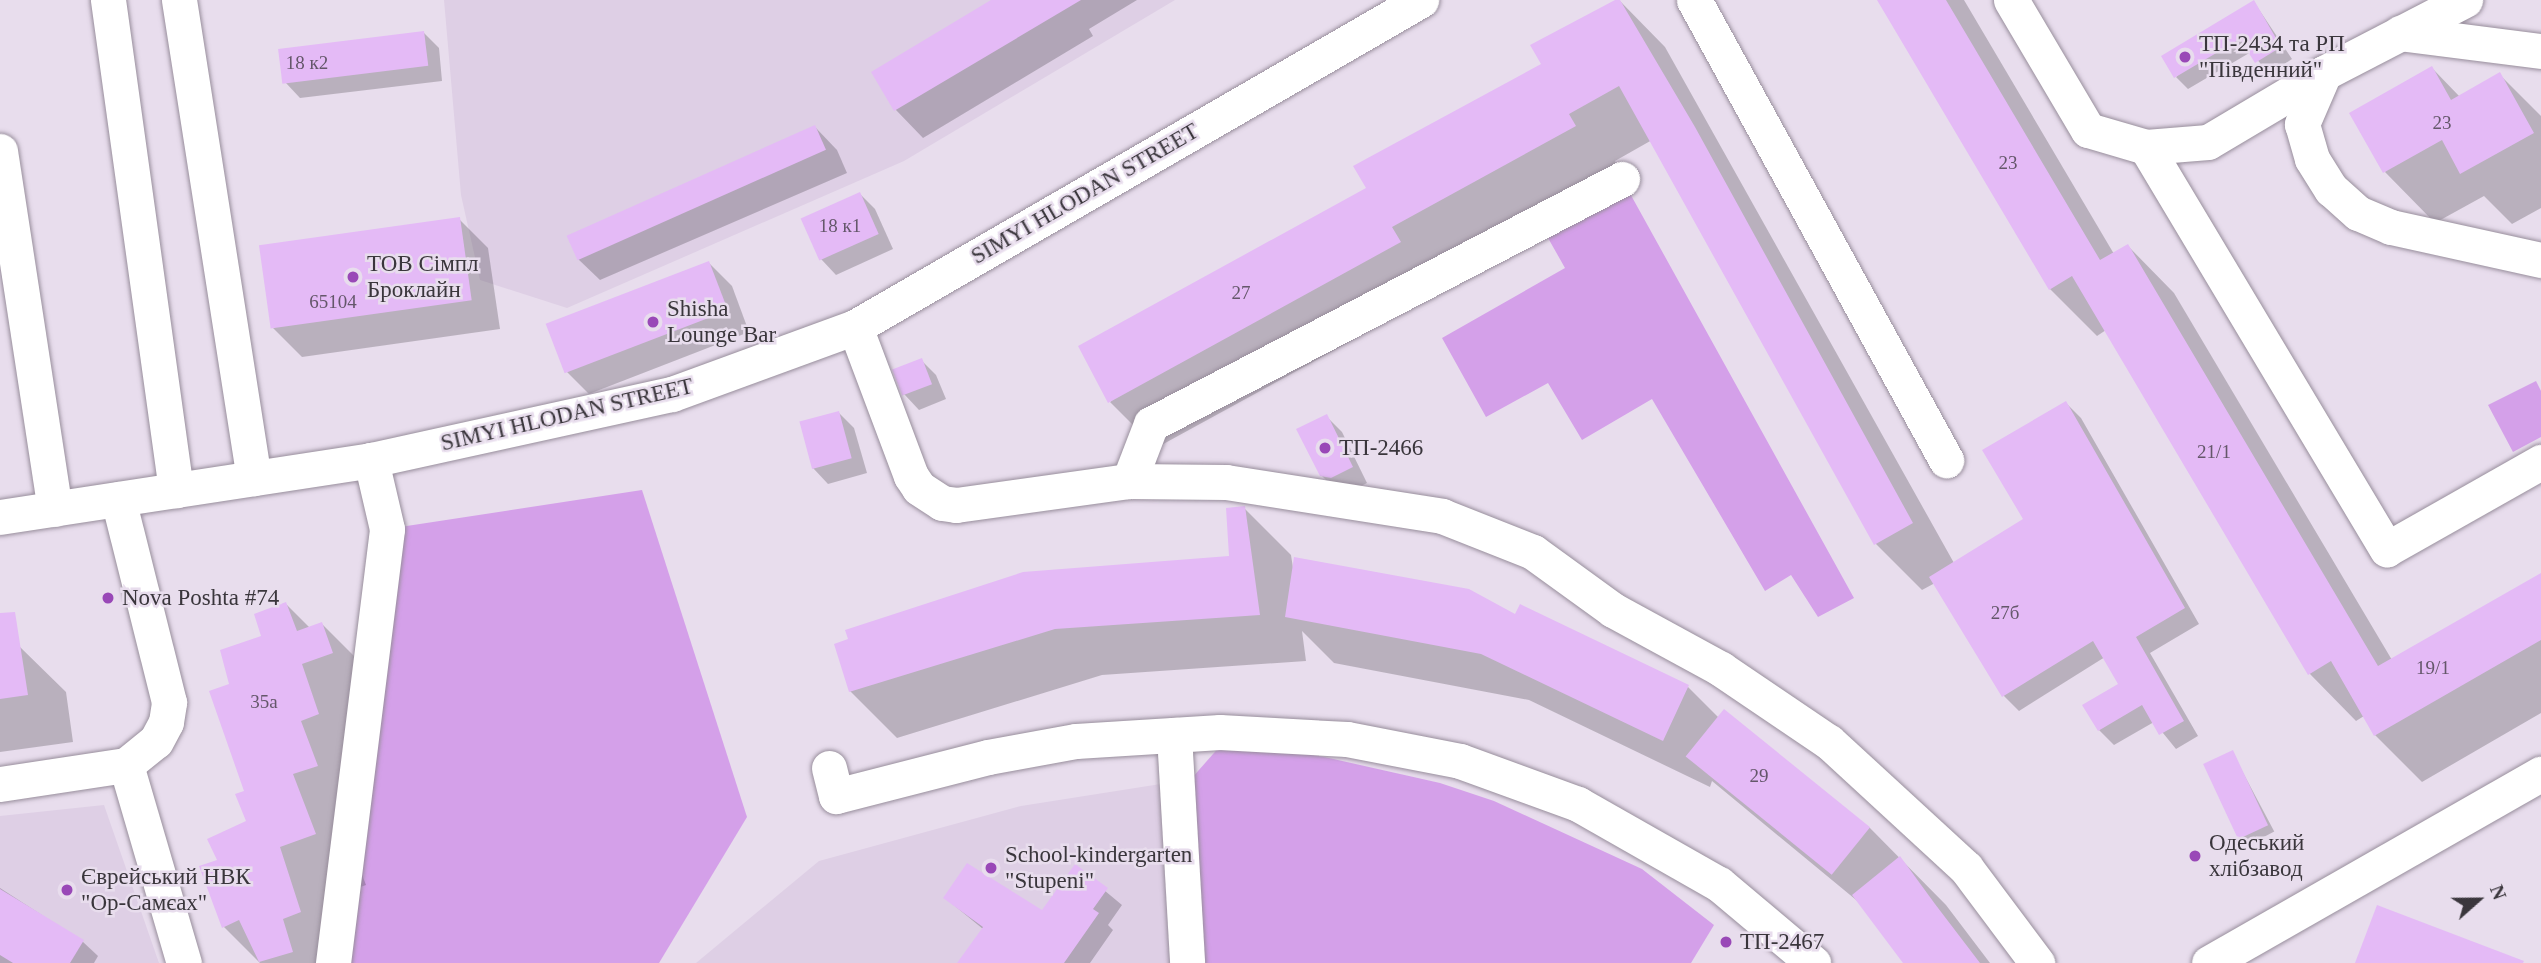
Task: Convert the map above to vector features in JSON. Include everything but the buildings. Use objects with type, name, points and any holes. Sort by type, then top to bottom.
[{"type":"street","points":[[108,0],[176,490]]},
{"type":"street","points":[[179,0],[254,478]]},
{"type":"street","name":"SIMYI HLODAN STREET","points":[[0,517],[371,460],[673,394],[855,327],[1421,0]]},
{"type":"street","points":[[1694,0],[1946,460]]},
{"type":"street","points":[[2011,0],[2088,130],[2146,147],[2208,142],[2324,73],[2465,0]]},
{"type":"street","points":[[2400,33],[2541,51]]},
{"type":"street","points":[[2324,73],[2302,124],[2312,159],[2331,189],[2358,213],[2392,227],[2541,260]]},
{"type":"street","points":[[2146,147],[2388,549],[2541,462]]},
{"type":"street","points":[[0,151],[55,509]]},
{"type":"street","points":[[1129,481],[1152,424],[1622,179]]},
{"type":"street","points":[[855,327],[911,476],[929,497],[956,505],[1129,481],[1226,482],[1443,516],[1533,552],[1613,610],[1721,669],[1829,742],[1966,868],[2037,963]]},
{"type":"street","points":[[333,963],[387,529],[371,460]]},
{"type":"street","points":[[0,784],[126,765],[156,741],[169,702],[118,499]]},
{"type":"street","points":[[828,768],[836,796],[1026,750],[1076,741],[1220,732],[1347,739],[1460,761],[1578,804],[1719,884],[1813,963]]},
{"type":"street","points":[[1174,735],[1187,963]]},
{"type":"street","points":[[126,765],[184,963]]},
{"type":"street","points":[[2209,963],[2541,774]]},
{"type":"shaded area","points":[[444,0],[1175,0],[904,161],[567,308],[480,280],[461,195]]},
{"type":"shaded area","points":[[1622,179],[1854,598],[1818,617],[1791,575],[1765,591],[1652,399],[1582,440],[1548,383],[1486,417],[1442,338],[1565,268],[1539,222]]},
{"type":"shaded area","points":[[2536,381],[2541,391],[2541,437],[2513,452],[2488,405]]},
{"type":"shaded area","points":[[642,490],[747,817],[659,963],[333,963],[387,529]]},
{"type":"shaded area","points":[[1221,745],[1276,748],[1329,758],[1440,783],[1494,801],[1642,869],[1714,925],[1691,963],[1200,963],[1191,779]]},
{"type":"shaded area","name":"School-kindergarten \"Stupeni\"","points":[[1167,783],[1176,963],[696,963],[819,861],[1021,806]]},
{"type":"shaded area","name":"Єврейський НВК \"Ор-Самєах\"","points":[[104,805],[159,963],[0,963],[0,816]]},
{"type":"place","name":"ТП-2434 та РП \"Південний\"","points":[[2185,57]]},
{"type":"place","name":"ТОВ Сімпл Броклайн","points":[[353,277]]},
{"type":"place","name":"Shisha Lounge Bar","points":[[653,322]]},
{"type":"place","name":"ТП-2466","points":[[1325,448]]},
{"type":"place","name":"Nova Poshta #74","points":[[108,598]]},
{"type":"place","name":"Одеський хлібзавод","points":[[2195,856]]},
{"type":"place","name":"School-kindergarten \"Stupeni\"","points":[[991,868]]},
{"type":"place","name":"Єврейський НВК \"Ор-Самєах\"","points":[[67,890]]},
{"type":"place","name":"ТП-2467","points":[[1726,942]]}]
